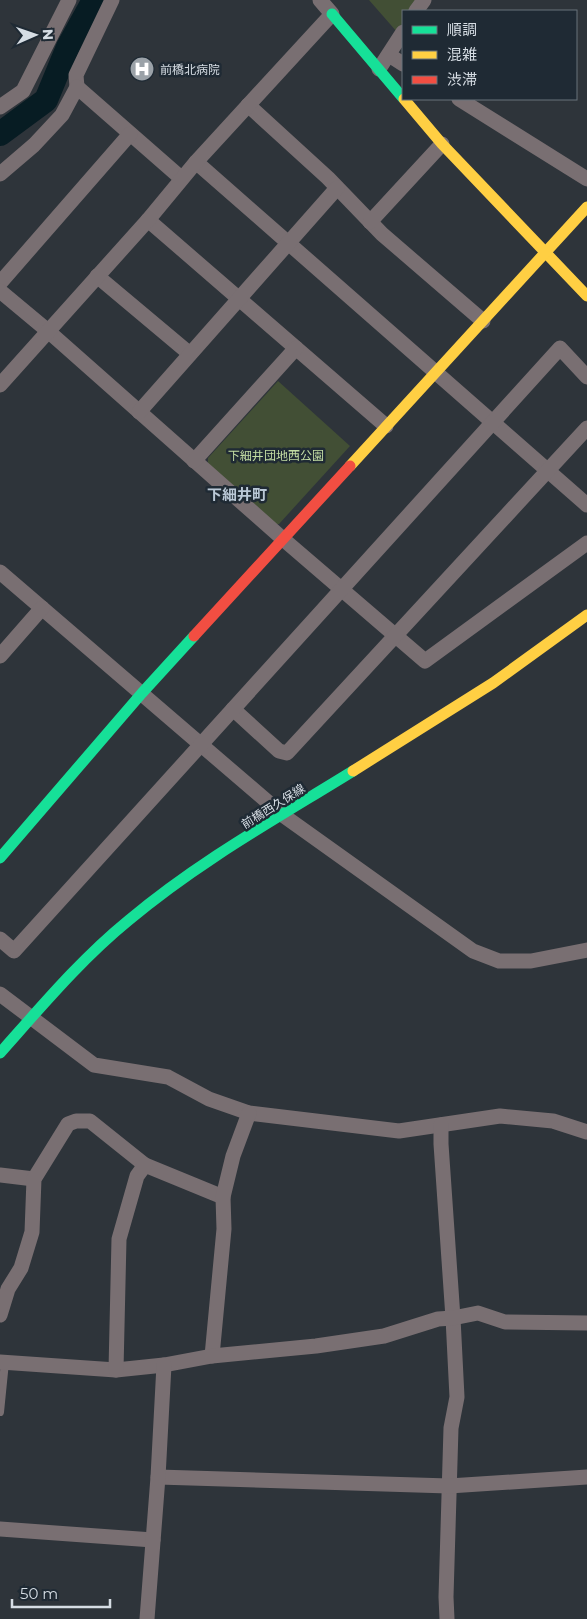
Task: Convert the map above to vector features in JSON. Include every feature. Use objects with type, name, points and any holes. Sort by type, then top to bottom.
[{"type":"street","points":[[0,174],[34,145],[62,115],[77,88],[76,75],[112,0]]},
{"type":"street","points":[[320,0],[402,96]]},
{"type":"street","points":[[0,107],[23,91],[68,1]]},
{"type":"street","points":[[0,385],[148,220],[181,178],[332,14]]},
{"type":"street","points":[[379,69],[402,34]]},
{"type":"street","points":[[389,55],[402,63]]},
{"type":"street","points":[[77,88],[181,178]]},
{"type":"street","points":[[406,100],[442,144],[587,296]]},
{"type":"street","points":[[461,100],[587,179]]},
{"type":"street","points":[[248,105],[328,178],[382,234],[483,321]]},
{"type":"street","points":[[0,283],[130,134]]},
{"type":"street","points":[[370,222],[442,144]]},
{"type":"street","points":[[196,162],[587,505]]},
{"type":"street","points":[[139,412],[337,188]]},
{"type":"street","points":[[0,858],[142,693],[587,207]]},
{"type":"street","points":[[148,220],[386,426]]},
{"type":"street","points":[[98,276],[190,354]]},
{"type":"street","points":[[0,291],[425,661],[587,543]]},
{"type":"street","points":[[194,461],[296,348]]},
{"type":"street","points":[[0,939],[14,951],[560,348],[587,377]]},
{"type":"street","points":[[233,709],[279,751],[287,753],[587,428]]},
{"type":"street","points":[[0,572],[284,816],[473,951],[499,961],[532,962],[587,950]]},
{"type":"street","points":[[0,656],[42,608]]},
{"type":"street","name":"前橋西久保線","points":[[0,1053],[108,938],[155,898],[199,868],[493,683],[587,615]]},
{"type":"street","points":[[0,994],[94,1066],[168,1077],[209,1098],[249,1113],[399,1131],[500,1116],[553,1121],[587,1132]]},
{"type":"street","points":[[212,1356],[224,1229],[222,1197],[233,1156],[249,1113]]},
{"type":"street","points":[[0,1315],[8,1289],[21,1268],[32,1232],[34,1179],[68,1124],[76,1121],[90,1121],[145,1165],[222,1197]]},
{"type":"street","points":[[441,1126],[441,1154],[457,1397],[450,1428],[446,1597],[448,1619]]},
{"type":"street","points":[[116,1370],[119,1239],[137,1176],[145,1165]]},
{"type":"street","points":[[0,1175],[34,1179]]},
{"type":"street","points":[[3,1362],[116,1370],[164,1365],[212,1356],[316,1346],[384,1336],[438,1319],[478,1313],[505,1322],[587,1323]]},
{"type":"street","points":[[147,1619],[154,1540],[164,1365]]},
{"type":"street","points":[[158,1477],[449,1486],[587,1477]]},
{"type":"street","points":[[0,1528],[154,1540]]},
{"type":"lane","points":[[0,1412],[3,1362]]},
{"type":"green space","points":[[369,0],[418,0],[412,10],[402,10],[402,24],[397,32]]},
{"type":"green space","name":"下細井団地西公園","points":[[278,381],[350,446],[279,524],[274,524],[208,465],[208,458]]},
{"type":"waterway","points":[[0,134],[46,100],[68,47],[94,0]]},
{"type":"traffic: fast","points":[[332,14],[402,97]]},
{"type":"traffic: fast","points":[[0,858],[142,693],[194,636]]},
{"type":"traffic: fast","points":[[0,1053],[94,951],[155,899],[238,841],[353,771]]},
{"type":"traffic: slow","points":[[405,100],[442,144],[587,296]]},
{"type":"traffic: slow","points":[[350,466],[587,207]]},
{"type":"traffic: slow","points":[[353,771],[493,683],[587,615]]},
{"type":"traffic: jam","points":[[194,636],[350,466]]},
{"type":"place","name":"前橋北病院","points":[[142,69]]},
{"type":"district","name":"下細井町","points":[[237,494]]}]
